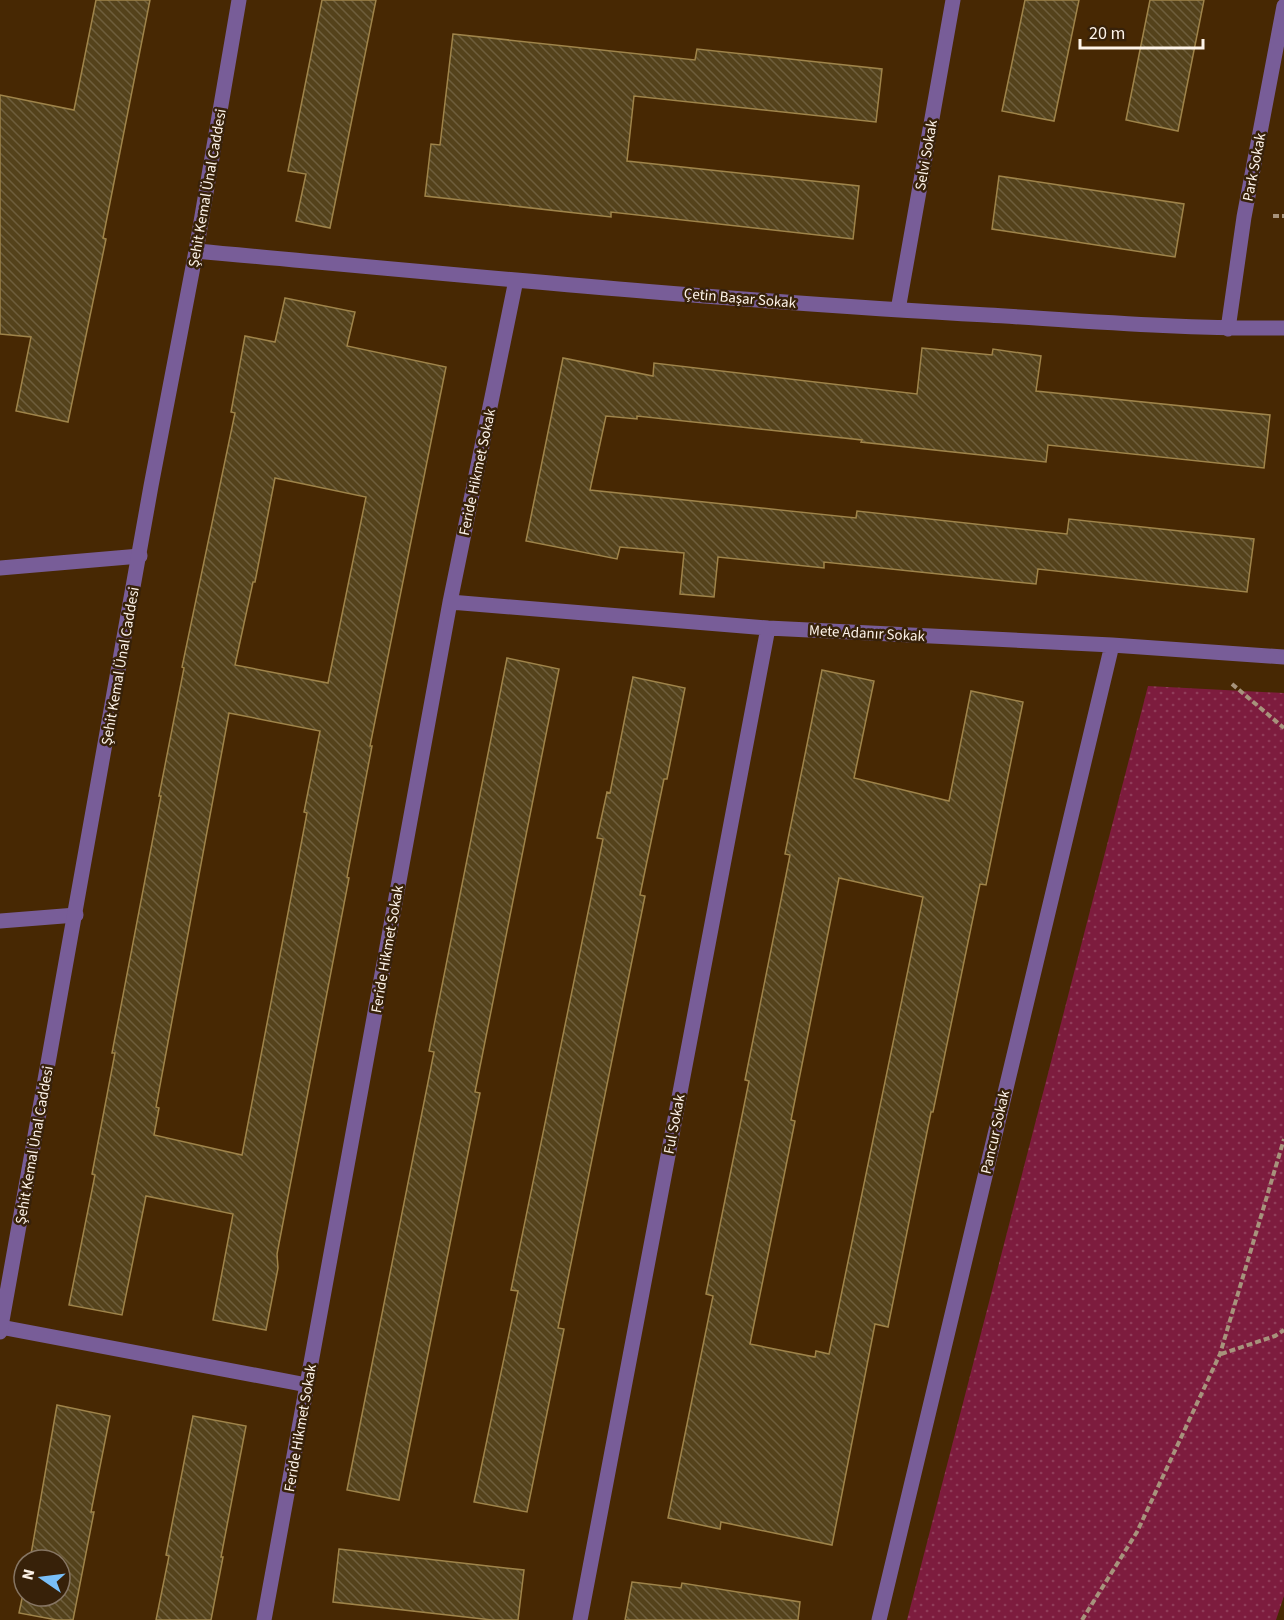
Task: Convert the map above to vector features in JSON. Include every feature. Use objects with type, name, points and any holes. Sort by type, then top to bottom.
[{"type":"street","name":"Şehit Kemal Ünal Caddesi","points":[[1,1330],[151,486],[196,251],[239,0]]},
{"type":"street","name":"Selvi Sokak","points":[[898,310],[953,0]]},
{"type":"street","name":"Park Sokak","points":[[1227,329],[1244,217],[1284,6]]},
{"type":"street","name":"Çetin Başar Sokak","points":[[196,251],[516,280],[898,310],[1227,329],[1284,328]]},
{"type":"street","name":"Feride Hikmet Sokak","points":[[264,1620],[450,602],[516,280]]},
{"type":"street","points":[[0,568],[140,556]]},
{"type":"street","name":"Mete Adanır Sokak","points":[[450,602],[768,628],[1112,645],[1284,657]]},
{"type":"street","name":"Ful Sokak","points":[[580,1620],[768,628]]},
{"type":"street","name":"Pancur Sokak","points":[[879,1620],[1112,645]]},
{"type":"street","points":[[0,921],[76,915]]},
{"type":"street","points":[[1,1330],[307,1385]]},
{"type":"path","points":[[1191,650],[1284,728]]},
{"type":"path","points":[[1082,1620],[1137,1532],[1220,1354],[1284,1139]]},
{"type":"path","points":[[1220,1354],[1275,1336],[1284,1330]]},
{"type":"shaded area","points":[[1148,686],[1284,693],[1284,1596],[1276,1620],[907,1620]]},
{"type":"building","points":[[96,0],[150,0],[103,238],[106,239],[68,422],[16,411],[31,337],[0,334],[0,95],[74,110]]},
{"type":"building","points":[[322,0],[376,0],[330,228],[296,221],[306,174],[288,171]]},
{"type":"building","points":[[1025,0],[1079,0],[1054,121],[1002,111]]},
{"type":"building","points":[[1150,0],[1204,0],[1178,131],[1126,120]]},
{"type":"building","points":[[453,34],[695,60],[697,49],[882,69],[876,122],[634,96],[627,161],[859,186],[853,239],[611,212],[611,217],[425,196],[431,144],[440,145]]},
{"type":"building","points":[[999,176],[1184,204],[1175,257],[992,229]]},
{"type":"building","points":[[285,298],[355,312],[347,346],[446,367],[370,746],[372,746],[347,877],[349,878],[277,1254],[278,1268],[266,1330],[213,1320],[233,1214],[146,1196],[122,1315],[69,1305],[95,1175],[92,1174],[115,1053],[112,1053],[161,796],[159,796],[184,668],[182,667],[235,413],[231,412],[245,336],[275,342]],"holes":[[[275,478],[366,497],[328,683],[235,665],[253,582],[255,582]],[[229,713],[320,731],[304,812],[307,813],[242,1155],[154,1135],[159,1108],[156,1107]]]},
{"type":"building","points":[[922,348],[992,355],[993,349],[1041,356],[1036,391],[1270,415],[1264,468],[1048,445],[1046,462],[637,416],[637,419],[606,416],[590,490],[856,518],[857,511],[1067,534],[1069,519],[1254,539],[1247,592],[1038,569],[1036,584],[824,562],[824,568],[718,557],[714,597],[680,594],[684,553],[620,547],[617,559],[526,541],[563,358],[653,376],[654,363],[917,394]]},
{"type":"building","points":[[507,658],[559,669],[475,1092],[480,1093],[399,1500],[347,1490],[434,1052],[429,1051]]},
{"type":"building","points":[[822,670],[874,681],[854,778],[949,801],[971,691],[1023,702],[986,885],[980,884],[888,1327],[875,1324],[832,1545],[721,1522],[720,1529],[668,1518],[713,1296],[706,1294],[749,1081],[745,1080],[790,855],[785,854]],"holes":[[[839,878],[923,897],[829,1354],[816,1351],[815,1357],[750,1344],[795,1121],[791,1120]]]},
{"type":"building","points":[[633,677],[685,688],[640,895],[645,896],[558,1328],[564,1329],[527,1512],[474,1502],[518,1291],[511,1290],[603,839],[597,838],[607,792],[610,793]]},
{"type":"building","points":[[57,1405],[110,1416],[73,1620],[57,1620],[19,1613],[20,1608],[72,1608],[72,1548],[32,1548]]},
{"type":"building","points":[[193,1416],[246,1426],[221,1557],[223,1557],[211,1620],[156,1620],[169,1556],[166,1555]]},
{"type":"building","points":[[339,1549],[524,1570],[518,1620],[492,1620],[333,1602]]},
{"type":"building","points":[[632,1582],[681,1588],[682,1583],[800,1602],[798,1620],[625,1620]]}]
